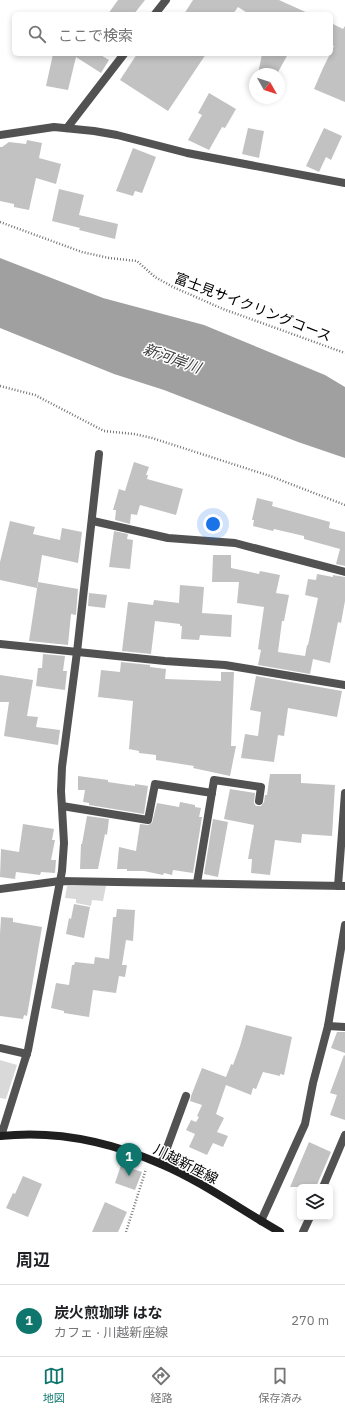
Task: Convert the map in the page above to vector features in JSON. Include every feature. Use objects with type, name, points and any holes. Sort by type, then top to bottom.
[{"type":"main road","name":"川越新座線","points":[[1,1136],[25,1134],[85,1140],[115,1147],[149,1159],[185,1176],[280,1232]]},
{"type":"street","points":[[157,12],[166,0]]},
{"type":"street","points":[[67,128],[122,56]]},
{"type":"street","points":[[0,135],[54,127],[67,128],[117,135],[187,153],[345,183]]},
{"type":"street","points":[[1,1136],[27,1054],[62,871],[64,843],[61,791],[62,767],[93,521],[99,454]]},
{"type":"street","points":[[93,521],[168,538],[235,543],[345,572]]},
{"type":"street","points":[[0,644],[165,661],[225,665],[345,685]]},
{"type":"street","points":[[197,883],[214,780],[262,787],[260,801]]},
{"type":"street","points":[[62,806],[148,820],[155,784],[212,793]]},
{"type":"street","points":[[0,889],[60,881],[342,886],[345,793]]},
{"type":"street","points":[[260,1221],[305,1124],[328,1026],[345,925]]},
{"type":"street","points":[[328,1026],[345,1027]]},
{"type":"street","points":[[0,1048],[27,1054]]},
{"type":"street","points":[[161,1164],[186,1096]]},
{"type":"street","points":[[324,1184],[345,1135]]},
{"type":"street","points":[[303,1232],[309,1220]]},
{"type":"path","name":"富士見サイクリングコース","points":[[0,222],[82,252],[109,258],[137,261],[155,277],[173,287],[223,309],[345,353]]},
{"type":"path","points":[[0,386],[35,395],[104,431],[134,434],[158,440],[263,474],[345,505]]},
{"type":"path","points":[[126,1232],[149,1159]]},
{"type":"shaded area","points":[[67,886],[106,886],[103,901],[92,900],[91,906],[76,903],[76,899],[65,898]]},
{"type":"shaded area","points":[[0,1060],[17,1065],[6,1099],[0,1098]]},
{"type":"water","name":"新河岸川","points":[[0,258],[103,298],[204,325],[325,375],[345,387],[345,458],[298,442],[164,390],[114,374],[0,328]]},
{"type":"building","points":[[118,0],[145,0],[136,12],[109,12]]},
{"type":"building","points":[[193,0],[279,0],[306,12],[246,12],[238,7],[234,12],[185,12]]},
{"type":"building","points":[[333,24],[343,29],[345,26],[345,102],[314,89],[329,56],[333,56]]},
{"type":"building","points":[[53,56],[102,56],[109,60],[101,73],[76,57],[68,90],[46,86]]},
{"type":"building","points":[[136,56],[205,56],[168,111],[120,80]]},
{"type":"building","points":[[262,56],[287,56],[280,68],[259,68]]},
{"type":"building","points":[[209,93],[236,109],[225,128],[222,127],[209,150],[188,140],[202,115],[198,113]]},
{"type":"building","points":[[248,128],[264,131],[259,158],[242,154]]},
{"type":"building","points":[[324,128],[342,136],[331,160],[326,157],[319,172],[306,166]]},
{"type":"building","points":[[27,140],[42,143],[39,158],[61,164],[56,184],[36,178],[29,210],[14,207],[14,204],[0,201],[0,147],[9,142],[26,144]]},
{"type":"building","points":[[133,148],[156,157],[142,193],[135,191],[133,196],[116,191]]},
{"type":"building","points":[[59,189],[84,195],[79,215],[118,224],[115,239],[79,230],[80,228],[52,221]]},
{"type":"building","points":[[134,462],[149,467],[146,475],[148,475],[147,479],[183,489],[176,515],[140,505],[137,515],[131,514],[130,524],[115,520],[116,510],[113,510],[119,489],[125,491]]},
{"type":"building","points":[[257,498],[273,502],[272,506],[330,522],[329,528],[345,532],[345,566],[336,564],[340,549],[304,539],[304,536],[253,526],[254,520],[252,520]]},
{"type":"building","points":[[10,521],[35,527],[33,534],[60,540],[62,528],[82,532],[78,563],[42,555],[37,588],[0,580],[0,562]]},
{"type":"building","points":[[114,531],[128,534],[127,539],[133,540],[130,569],[109,567]]},
{"type":"building","points":[[213,555],[231,555],[231,568],[259,574],[260,571],[280,575],[276,593],[289,595],[284,621],[282,621],[278,652],[305,656],[318,598],[305,595],[308,579],[316,580],[317,574],[333,577],[333,575],[345,577],[345,601],[341,623],[338,622],[330,663],[313,659],[310,674],[258,665],[261,650],[258,649],[264,607],[237,603],[239,582],[212,582]]},
{"type":"building","points":[[38,582],[78,589],[76,615],[71,614],[68,645],[29,641]]},
{"type":"building","points":[[180,585],[204,587],[202,613],[232,615],[231,637],[200,635],[199,640],[181,639],[182,626],[180,626],[180,624],[155,621],[151,654],[122,651],[128,602],[153,605],[154,600],[179,603]]},
{"type":"building","points":[[89,593],[107,595],[105,608],[88,606]]},
{"type":"building","points":[[43,654],[65,656],[63,671],[67,671],[65,690],[36,686],[38,668],[42,668]]},
{"type":"building","points":[[121,662],[150,665],[150,667],[166,669],[165,679],[221,681],[221,672],[234,672],[231,746],[236,746],[230,776],[193,768],[194,766],[156,760],[156,755],[139,753],[139,751],[129,749],[133,701],[98,697],[101,670],[120,672]]},
{"type":"building","points":[[0,675],[33,680],[27,716],[38,717],[36,727],[60,730],[58,745],[4,736],[9,702],[0,702]]},
{"type":"building","points":[[256,676],[342,691],[337,717],[288,708],[284,736],[278,735],[274,762],[241,758],[245,734],[258,736],[261,712],[250,710]]},
{"type":"building","points":[[270,774],[301,774],[301,783],[335,785],[332,836],[302,834],[301,843],[275,840],[270,875],[251,873],[252,859],[248,859],[254,825],[224,819],[230,789],[255,793],[254,803],[256,806],[261,806],[264,802],[265,795],[267,795]]},
{"type":"building","points":[[78,776],[108,780],[108,782],[135,786],[135,784],[148,786],[144,814],[89,805],[89,803],[83,802],[85,790],[78,790]]},
{"type":"building","points":[[180,802],[195,805],[195,807],[201,808],[199,817],[202,817],[193,873],[173,870],[172,875],[164,873],[163,875],[144,871],[127,871],[127,869],[117,869],[119,847],[136,851],[140,824],[148,825],[152,823],[157,803],[179,807]]},
{"type":"building","points":[[87,816],[109,819],[107,835],[105,834],[98,869],[80,869],[81,844]]},
{"type":"building","points":[[213,819],[228,822],[218,877],[204,874]]},
{"type":"building","points":[[23,824],[54,829],[52,840],[55,840],[51,860],[56,860],[55,873],[41,872],[40,875],[16,872],[15,879],[0,877],[1,849],[19,852]]},
{"type":"building","points":[[74,904],[90,907],[84,938],[66,934],[69,918],[71,919]]},
{"type":"building","points":[[117,909],[135,910],[133,941],[126,940],[122,965],[127,965],[125,977],[119,976],[116,993],[93,990],[89,1017],[64,1013],[64,1011],[51,1008],[56,983],[69,985],[72,965],[74,965],[75,962],[94,964],[95,957],[109,959],[113,917],[116,917]]},
{"type":"building","points":[[1,917],[13,918],[13,922],[42,927],[27,1016],[24,1015],[23,1019],[0,1016]]},
{"type":"building","points":[[246,1025],[292,1037],[284,1075],[280,1074],[280,1076],[263,1072],[256,1089],[253,1088],[251,1095],[226,1085],[216,1114],[224,1118],[217,1132],[228,1136],[223,1147],[213,1143],[207,1155],[189,1147],[195,1134],[186,1130],[191,1120],[196,1122],[202,1105],[190,1101],[191,1096],[202,1068],[226,1077],[231,1064],[233,1065]]},
{"type":"building","points":[[337,1032],[345,1032],[345,1053],[331,1048]]},
{"type":"building","points":[[344,1055],[345,1120],[330,1115],[337,1095],[330,1093]]},
{"type":"building","points":[[309,1142],[331,1152],[317,1184],[297,1184],[297,1187],[290,1187]]},
{"type":"building","points":[[121,1165],[142,1172],[135,1190],[115,1183]]},
{"type":"building","points":[[23,1176],[42,1184],[28,1217],[6,1208],[13,1193],[15,1194]]},
{"type":"building","points":[[105,1202],[127,1212],[118,1232],[92,1232]]},
{"type":"place","name":"炭火煎珈琲 はな","points":[[129,1176]]}]
